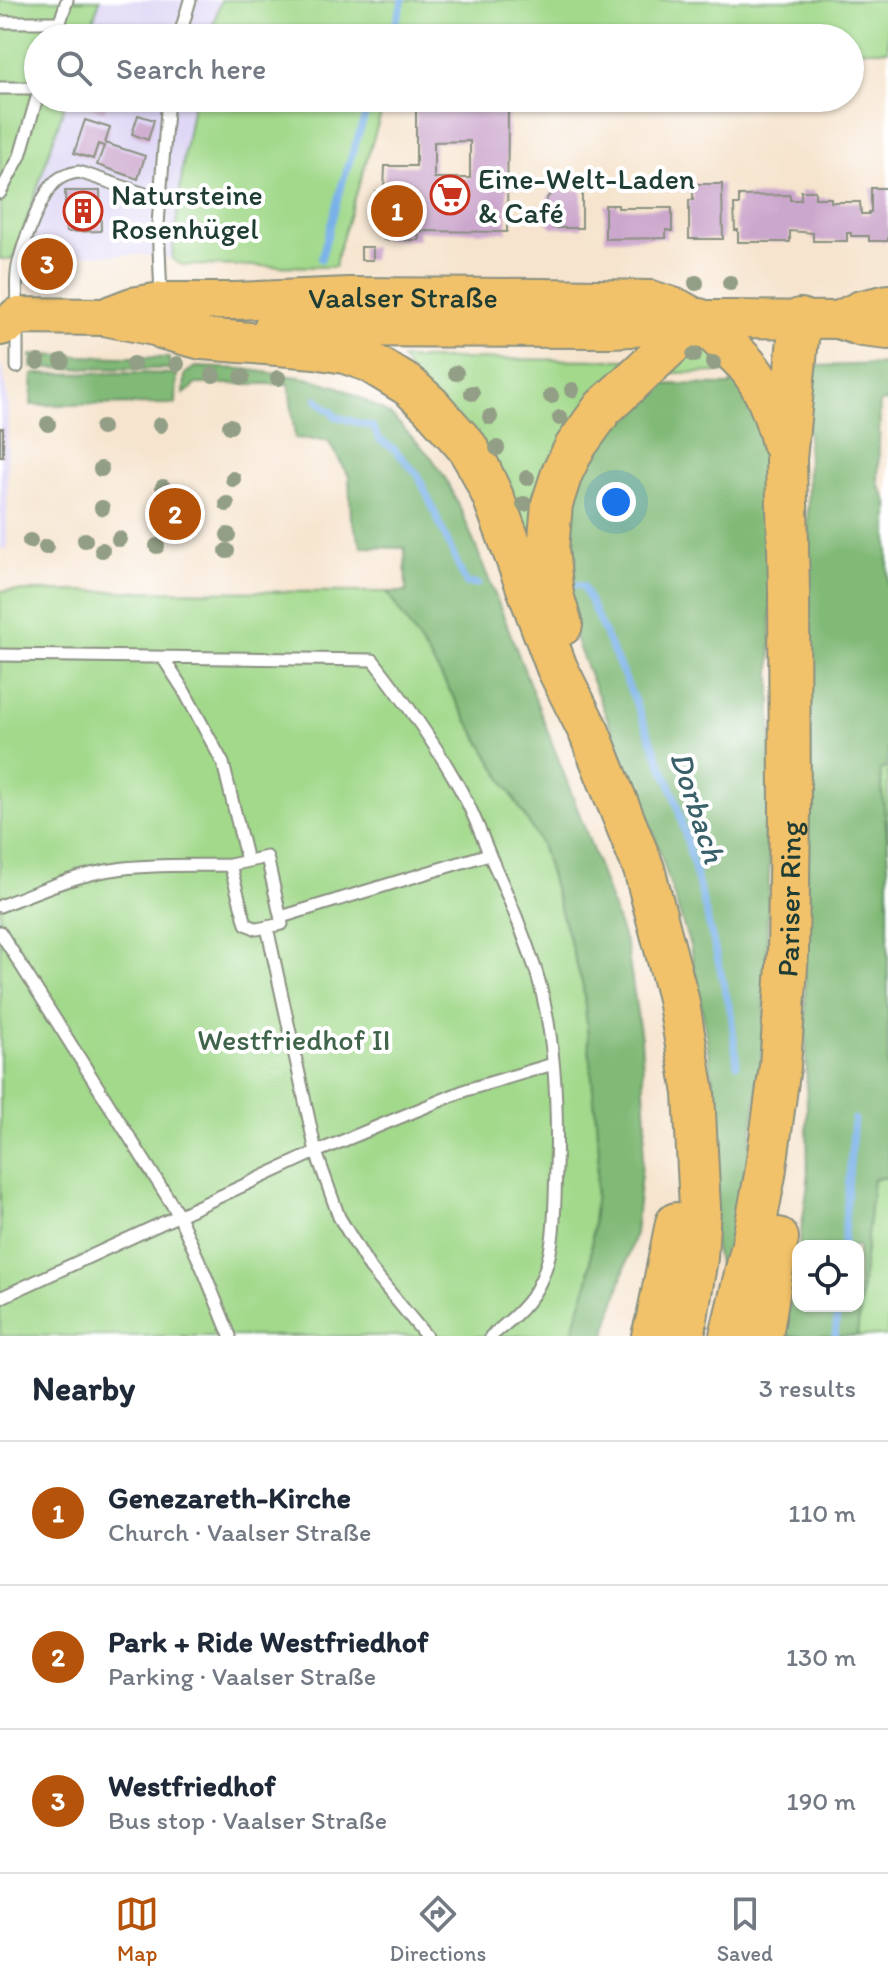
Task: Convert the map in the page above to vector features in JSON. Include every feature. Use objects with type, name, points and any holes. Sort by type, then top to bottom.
[{"type":"highway","points":[[162,315],[202,339],[315,348],[368,361],[409,386],[430,405],[467,447],[480,469],[557,668],[589,732],[644,869],[678,998],[694,1093],[700,1208],[697,1258],[684,1336]]},
{"type":"highway","points":[[589,732],[573,661],[553,595],[548,549],[552,504],[562,473],[575,447],[603,408],[699,319],[747,365],[757,379],[777,422],[786,459]]},
{"type":"highway","points":[[786,459],[819,320]]},
{"type":"highway","name":"Pariser Ring","points":[[730,1336],[765,1175],[780,1066],[788,952],[790,812],[786,459]]},
{"type":"highway","points":[[762,1336],[786,1179],[780,1066]]},
{"type":"highway","points":[[652,1336],[675,1227],[679,1177],[694,1093]]},
{"type":"main road","name":"Vaalser Straße","points":[[6,314],[162,315],[249,300],[348,296],[629,298],[651,299],[679,308],[699,319],[819,320],[888,331]]},
{"type":"main road","name":"Vaalser Straße","points":[[819,320],[888,303]]},
{"type":"lane","points":[[0,22],[60,22],[67,0]]},
{"type":"lane","points":[[183,24],[190,0]]},
{"type":"lane","points":[[0,88],[24,88]]},
{"type":"lane","points":[[0,193],[20,156],[33,112]]},
{"type":"lane","points":[[162,315],[158,251],[167,112]]},
{"type":"lane","points":[[17,367],[6,314],[36,213],[57,180],[69,173],[79,172],[160,199]]},
{"type":"lane","points":[[0,655],[373,660],[410,707],[468,804],[514,910],[537,974],[553,1064],[557,1144],[550,1253],[537,1288],[511,1320],[491,1336]]},
{"type":"lane","points":[[163,658],[223,763],[247,861]]},
{"type":"lane","points":[[281,917],[489,854]]},
{"type":"lane","points":[[0,906],[85,875],[108,870],[230,865],[267,857],[282,924],[257,929],[246,924],[230,865]]},
{"type":"lane","points":[[267,927],[316,1152],[339,1217],[370,1268],[426,1336]]},
{"type":"lane","points":[[0,932],[178,1214],[230,1336]]},
{"type":"lane","points":[[0,1298],[316,1152],[466,1090],[553,1064]]},
{"type":"shaded area","points":[[100,0],[221,0],[213,24],[92,24]]},
{"type":"shaded area","points":[[62,112],[192,112],[172,259],[145,255],[37,255],[34,263],[14,259]]},
{"type":"shaded area","points":[[0,367],[3,367],[8,405],[7,549],[0,548]]},
{"type":"green space","points":[[0,0],[100,0],[92,24],[24,24],[24,112],[62,112],[14,259],[0,259]]},
{"type":"green space","points":[[221,0],[888,0],[888,50],[864,50],[864,24],[213,24]]},
{"type":"green space","points":[[192,112],[382,112],[335,267],[182,265],[172,259]]},
{"type":"green space","points":[[704,342],[728,372],[667,373],[686,343]]},
{"type":"green space","points":[[31,355],[169,358],[170,369],[31,368]]},
{"type":"green space","points":[[402,359],[628,360],[538,579]]},
{"type":"green space","points":[[888,364],[888,401],[880,402],[878,483],[888,502],[888,768],[880,769],[888,846],[888,1177],[873,1179],[864,1267],[864,1240],[800,1240],[808,1184],[805,969],[808,417],[814,366]]},
{"type":"green space","points":[[195,367],[243,369],[311,379],[339,387],[364,400],[392,416],[432,458],[461,510],[588,837],[627,948],[641,1039],[646,1123],[635,1233],[605,1336],[571,1336],[589,1277],[599,1150],[583,986],[541,844],[434,664],[387,592],[406,592],[405,548],[362,547],[351,518],[349,476],[328,441],[295,438],[289,384],[197,384],[184,394],[185,374]]},
{"type":"green space","points":[[33,374],[177,374],[176,404],[31,405]]},
{"type":"green space","points":[[739,378],[754,407],[771,468],[771,823],[763,1050],[744,1191],[733,1242],[720,1270],[713,1240],[716,1163],[714,1090],[690,946],[655,837],[578,646],[560,586],[557,535],[587,442],[651,384],[729,385]]},
{"type":"green space","name":"Westfriedhof II","points":[[0,591],[387,592],[434,664],[541,844],[583,986],[599,1150],[589,1277],[571,1336],[0,1336]]},
{"type":"green space","points":[[888,768],[888,846],[880,769]]},
{"type":"green space","points":[[888,1177],[888,1336],[857,1336],[859,1312],[864,1312],[864,1267],[873,1179]]},
{"type":"green space","points":[[792,1289],[792,1312],[859,1312],[857,1336],[784,1336]]},
{"type":"building","points":[[416,112],[508,112],[507,232],[418,231],[419,240],[384,240],[384,231],[376,231],[376,191],[384,191],[385,166],[416,166]],"holes":[[[470,141],[470,178],[434,178],[434,142]]]},
{"type":"building","points":[[138,115],[154,120],[148,140],[132,134]]},
{"type":"building","points":[[85,120],[110,128],[105,143],[145,156],[138,179],[97,165],[104,146],[98,144],[93,159],[74,153]]},
{"type":"building","points":[[693,184],[722,184],[723,239],[689,239],[689,200],[693,200]]},
{"type":"building","points":[[871,188],[888,188],[888,241],[869,241],[869,236],[851,236],[847,233],[847,241],[813,241],[813,233],[790,231],[790,242],[738,242],[734,205],[739,205],[739,196],[790,195],[790,200],[801,200],[801,191],[815,191],[815,198],[831,198],[831,202],[860,202],[861,214],[869,214]]},
{"type":"building","points":[[554,190],[582,190],[582,228],[553,228],[546,220],[547,198]]},
{"type":"building","name":"Natursteine Rosenhügel","points":[[65,191],[100,191],[101,231],[66,232]]},
{"type":"building","points":[[605,205],[618,205],[618,208],[672,208],[672,231],[666,230],[666,238],[605,239]]},
{"type":"building","points":[[361,247],[373,247],[373,260],[361,260]]},
{"type":"building","points":[[0,428],[3,428],[3,456],[0,456]]},
{"type":"waterway","name":"Dorbach","points":[[395,24],[403,0]]},
{"type":"waterway","name":"Dorbach","points":[[321,259],[366,112]]},
{"type":"waterway","name":"Dorbach","points":[[317,399],[334,416],[373,427],[379,439],[395,450],[418,475],[466,583],[478,584]]},
{"type":"waterway","name":"Dorbach","points":[[572,584],[583,586],[674,794],[731,1013],[737,1064]]},
{"type":"waterway","name":"Dorbach","points":[[844,1240],[854,1119]]},
{"type":"waterway","name":"Dorbach","points":[[835,1336],[837,1312]]},
{"type":"place","name":"Eine-Welt-Laden & Café","points":[[450,195]]},
{"type":"place","name":"Natursteine Rosenhügel","points":[[83,211]]},
{"type":"place","name":"Genezareth-Kirche","points":[[397,211]]},
{"type":"place","name":"Westfriedhof","points":[[47,264]]},
{"type":"place","name":"Park + Ride Westfriedhof","points":[[175,514]]}]
